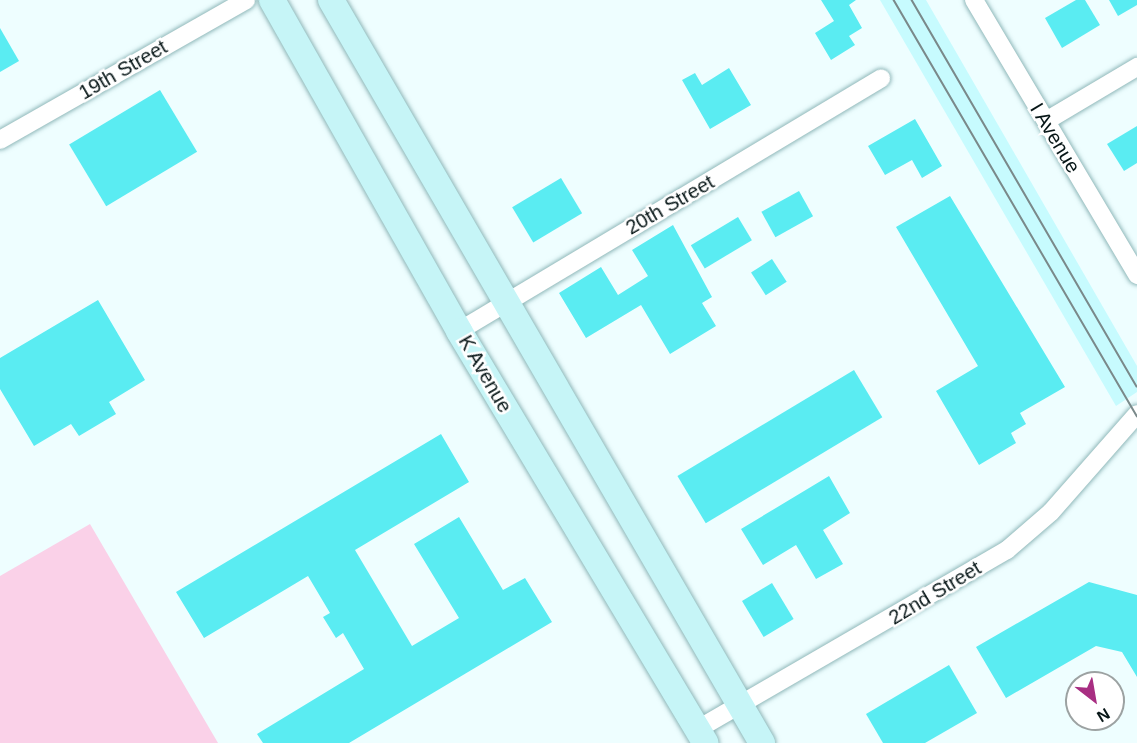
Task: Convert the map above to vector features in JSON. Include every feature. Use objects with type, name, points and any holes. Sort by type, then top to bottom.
[{"type":"main road","name":"K Avenue","points":[[272,0],[459,331],[702,736]]},
{"type":"main road","points":[[331,0],[762,743]]},
{"type":"street","name":"19th Street","points":[[0,140],[246,0]]},
{"type":"street","name":"I Avenue","points":[[974,0],[1137,275]]},
{"type":"street","points":[[1046,122],[1137,67]]},
{"type":"street","name":"20th Street","points":[[459,331],[881,78]]},
{"type":"street","name":"22nd Street","points":[[702,736],[740,706],[1007,550],[1051,512],[1137,414]]},
{"type":"shaded area","points":[[880,0],[926,0],[1137,366],[1137,392],[1116,406]]},
{"type":"shaded area","points":[[90,524],[218,743],[0,743],[0,576]]},
{"type":"building","points":[[821,0],[856,0],[849,5],[862,28],[849,36],[855,45],[831,60],[815,33],[834,21]]},
{"type":"building","points":[[1076,0],[1085,0],[1100,25],[1062,48],[1045,18]]},
{"type":"building","points":[[1109,0],[1137,0],[1137,5],[1118,16]]},
{"type":"building","points":[[0,28],[19,61],[0,72]]},
{"type":"building","points":[[729,68],[751,105],[710,129],[682,80],[695,73],[702,85]]},
{"type":"building","points":[[160,90],[197,152],[106,206],[69,145]]},
{"type":"building","points":[[915,119],[942,166],[922,178],[912,160],[885,175],[868,146]]},
{"type":"building","points":[[1137,126],[1137,163],[1124,171],[1107,144]]},
{"type":"building","points":[[561,178],[582,213],[533,243],[512,207]]},
{"type":"building","points":[[799,191],[813,216],[775,237],[761,212]]},
{"type":"building","points":[[950,196],[1065,387],[1020,413],[1026,424],[1011,433],[1016,443],[979,465],[936,391],[978,366],[896,227]]},
{"type":"building","points":[[738,217],[752,240],[705,268],[691,245]]},
{"type":"building","points":[[673,225],[712,297],[702,303],[716,326],[670,354],[641,305],[586,338],[559,293],[601,267],[618,295],[648,276],[632,250]]},
{"type":"building","points":[[772,259],[787,282],[766,295],[751,273]]},
{"type":"building","points":[[98,300],[145,380],[109,402],[116,414],[79,436],[71,424],[34,446],[0,389],[0,358]]},
{"type":"building","points":[[854,370],[882,417],[706,523],[677,476]]},
{"type":"building","points":[[441,434],[469,482],[355,550],[412,646],[459,618],[414,544],[459,517],[503,590],[525,578],[552,622],[349,743],[263,743],[257,734],[364,669],[343,633],[336,638],[323,617],[330,613],[308,576],[204,638],[176,592]]},
{"type":"building","points":[[829,476],[850,513],[823,530],[843,564],[816,579],[796,545],[763,565],[741,529]]},
{"type":"building","points":[[1089,582],[1137,595],[1137,677],[1122,652],[1096,646],[1006,698],[976,647]]},
{"type":"building","points":[[772,583],[794,619],[764,637],[742,601]]},
{"type":"building","points":[[949,665],[977,713],[925,743],[883,743],[866,714]]},
{"type":"tram line","points":[[894,0],[1137,416]]},
{"type":"tram line","points":[[912,0],[1137,386]]}]
